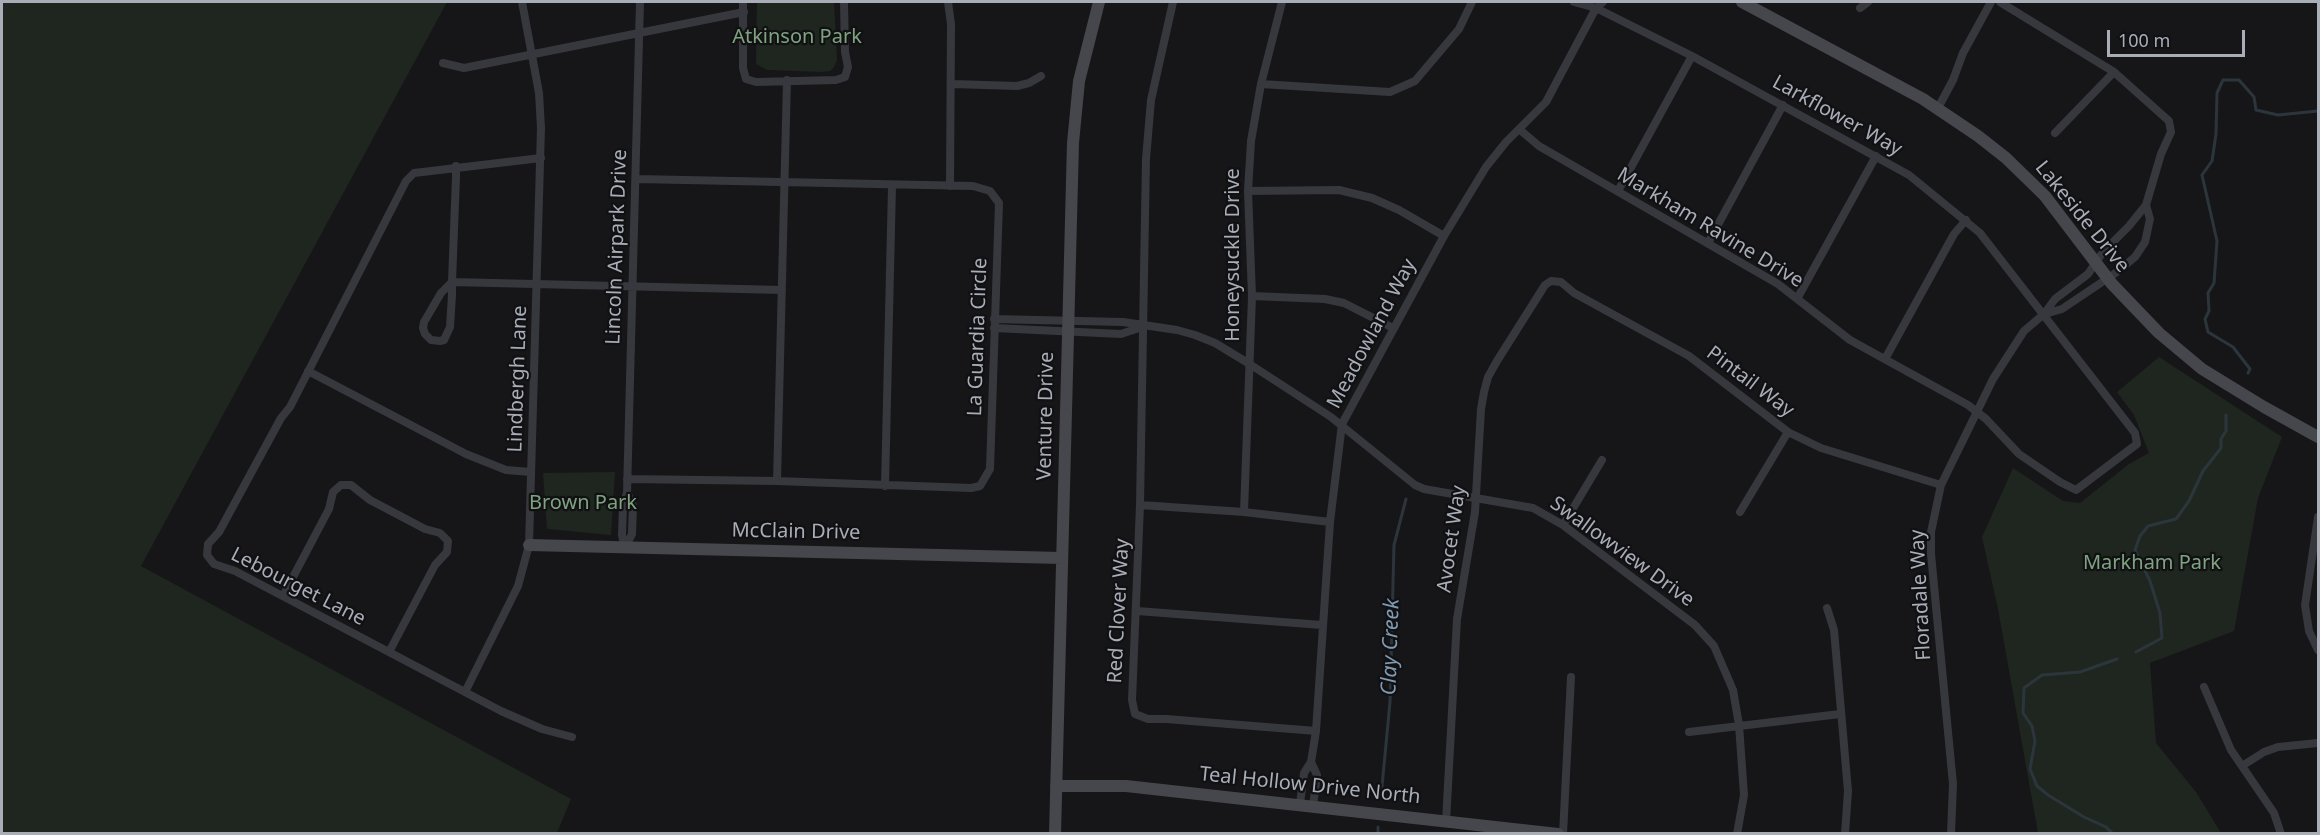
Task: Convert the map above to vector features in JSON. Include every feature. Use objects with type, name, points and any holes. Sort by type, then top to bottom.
[{"type":"street","name":"Lindbergh Lane","points":[[465,692],[518,586],[529,545],[541,158],[539,93],[522,2]]},
{"type":"street","name":"Lincoln Airpark Drive","points":[[625,548],[622,535],[622,515],[627,494],[640,2]]},
{"type":"street","points":[[743,2],[743,68],[746,78],[756,82],[836,80],[846,77],[848,67],[845,52],[844,2]]},
{"type":"street","points":[[948,2],[951,24],[950,186]]},
{"type":"street","name":"Venture Drive","points":[[1055,834],[1074,127],[1083,61],[1099,2]]},
{"type":"street","points":[[1143,327],[1146,159],[1151,100],[1173,2]]},
{"type":"street","name":"Honeysuckle Drive","points":[[1244,512],[1252,296],[1248,191],[1251,141],[1261,84],[1282,2]]},
{"type":"street","points":[[1261,84],[1390,92],[1415,81],[1459,29],[1472,2]]},
{"type":"street","name":"Larkflower Way","points":[[1574,2],[1599,4],[1909,175],[1980,233],[2135,433],[2137,444],[2076,490],[2019,454],[1977,412]]},
{"type":"street","name":"Lakeside Drive","points":[[1742,2],[1938,108],[1987,143],[2025,175],[2058,211],[2107,277],[2141,316],[2202,369],[2319,437]]},
{"type":"street","points":[[1860,8],[1868,2]]},
{"type":"street","points":[[1938,108],[1953,80],[1963,53],[1991,2]]},
{"type":"street","points":[[2000,2],[2114,72],[2169,121],[2171,132],[2161,153],[2146,205]]},
{"type":"street","name":"Meadowland Way","points":[[1300,804],[1304,773],[1311,762],[1316,731],[1330,522],[1342,424],[1444,236],[1486,167],[1506,142],[1546,102],[1599,4]]},
{"type":"street","points":[[443,63],[464,68],[744,12]]},
{"type":"street","points":[[1618,191],[1692,56]]},
{"type":"street","points":[[2055,133],[2114,72]]},
{"type":"street","points":[[951,84],[1017,86],[1029,83],[1041,76]]},
{"type":"street","points":[[777,481],[788,80]]},
{"type":"street","points":[[1708,243],[1783,105]]},
{"type":"street","name":"Markham Ravine Drive","points":[[1519,129],[1539,146],[1778,284],[1838,332],[1977,412]]},
{"type":"street","points":[[1797,299],[1876,156]]},
{"type":"street","name":"Lebourget Lane","points":[[541,158],[456,166],[414,173],[406,181],[290,407],[280,418],[219,532],[208,544],[207,555],[214,564],[235,571],[521,721],[572,737]]},
{"type":"street","points":[[456,166],[452,282],[448,335],[440,341],[431,340],[425,334],[424,322],[441,293],[452,282],[782,290]]},
{"type":"street","name":"La Guardia Circle","points":[[627,479],[777,481],[971,488],[980,486],[990,469],[999,203],[996,197],[984,188],[637,179]]},
{"type":"street","points":[[885,486],[892,186]]},
{"type":"street","points":[[1248,191],[1339,190],[1372,198],[1399,210],[1444,236]]},
{"type":"street","name":"Floradale Way","points":[[1951,834],[1953,784],[1930,554],[1931,532],[1941,485],[1993,379],[2024,331],[2044,314],[2055,299],[2088,274],[2103,252],[2120,237],[2146,205]]},
{"type":"street","name":"Floradale Way","points":[[2044,314],[2062,309],[2117,272],[2141,250],[2150,219],[2146,205]]},
{"type":"street","points":[[1886,359],[1954,234],[1966,220]]},
{"type":"street","name":"Pintail Way","points":[[1551,281],[1562,282],[1574,293],[1689,356],[1788,432],[1821,448],[1941,485]]},
{"type":"street","name":"Avocet Way","points":[[1446,822],[1457,619],[1476,499],[1480,409],[1488,377],[1545,285],[1551,281]]},
{"type":"street","points":[[1252,296],[1325,299],[1344,303],[1393,328]]},
{"type":"street","name":"Swallowview Drive","points":[[994,323],[1068,326],[1121,334],[1143,327],[1177,330],[1195,335],[1215,343],[1342,424],[1395,471],[1415,485],[1424,489],[1533,508],[1563,525],[1695,625],[1714,646],[1733,690],[1738,725],[1744,795],[1737,834]]},
{"type":"street","name":"Red Clover Way","points":[[1143,327],[1137,610],[1132,700],[1135,714],[1148,719],[1166,718],[1316,731]]},
{"type":"street","points":[[308,371],[473,458],[506,470],[531,472]]},
{"type":"street","points":[[1740,512],[1788,432]]},
{"type":"street","points":[[1563,525],[1602,460]]},
{"type":"street","points":[[282,596],[329,509],[333,492],[341,485],[351,485],[370,500],[425,529],[440,533],[448,541],[447,552],[435,565],[389,652]]},
{"type":"street","points":[[1140,505],[1244,512],[1330,522]]},
{"type":"street","points":[[2319,517],[2305,605],[2308,631],[2319,650]]},
{"type":"street","name":"McClain Drive","points":[[529,545],[1062,558]]},
{"type":"street","points":[[1827,608],[1833,630],[1848,791],[1845,834]]},
{"type":"street","points":[[1137,610],[1322,625]]},
{"type":"street","points":[[1563,834],[1571,677]]},
{"type":"street","points":[[2204,687],[2224,737],[2274,813],[2281,834]]},
{"type":"street","points":[[1689,732],[1840,714]]},
{"type":"street","points":[[2242,766],[2264,752],[2278,747],[2319,743]]},
{"type":"street","name":"Meadowland Way","points":[[1311,762],[1317,775],[1313,806]]},
{"type":"street","name":"Teal Hollow Drive North","points":[[1056,786],[1126,786],[1558,834]]},
{"type":"green space","points":[[2,2],[447,2],[141,566],[571,799],[557,833],[2,833]]},
{"type":"green space","name":"Atkinson Park","points":[[757,2],[834,2],[837,60],[834,67],[830,71],[822,72],[767,70],[756,64]]},
{"type":"green space","name":"Markham Park","points":[[2159,357],[2282,437],[2258,498],[2234,631],[2150,663],[2156,743],[2196,792],[2221,833],[2038,833],[1998,609],[1982,537],[2013,468],[2063,501],[2080,503],[2129,464],[2149,453],[2134,415],[2117,392]]},
{"type":"green space","name":"Brown Park","points":[[615,472],[611,535],[547,529],[543,473]]},
{"type":"waterway","points":[[2248,373],[2250,369],[2233,347],[2208,332],[2205,319],[2209,311],[2208,293],[2214,283],[2217,241],[2202,175],[2212,161],[2216,134],[2217,93],[2223,80],[2239,80],[2254,97],[2256,110],[2278,115],[2318,111]]},
{"type":"waterway","points":[[2136,652],[2162,638],[2160,613],[2150,581],[2135,550],[2140,536],[2148,526],[2176,519],[2189,501],[2203,471],[2221,448],[2221,439],[2226,431],[2226,415]]},
{"type":"waterway","name":"Clay Creek","points":[[1381,797],[1390,702],[1394,545],[1406,499]]},
{"type":"waterway","points":[[2113,834],[2106,827],[2084,817],[2037,786],[2030,769],[2035,741],[2032,726],[2023,713],[2024,688],[2042,675],[2080,672],[2117,659]]},
{"type":"waterway","name":"Clay Creek","points":[[1378,827],[1378,834]]}]
